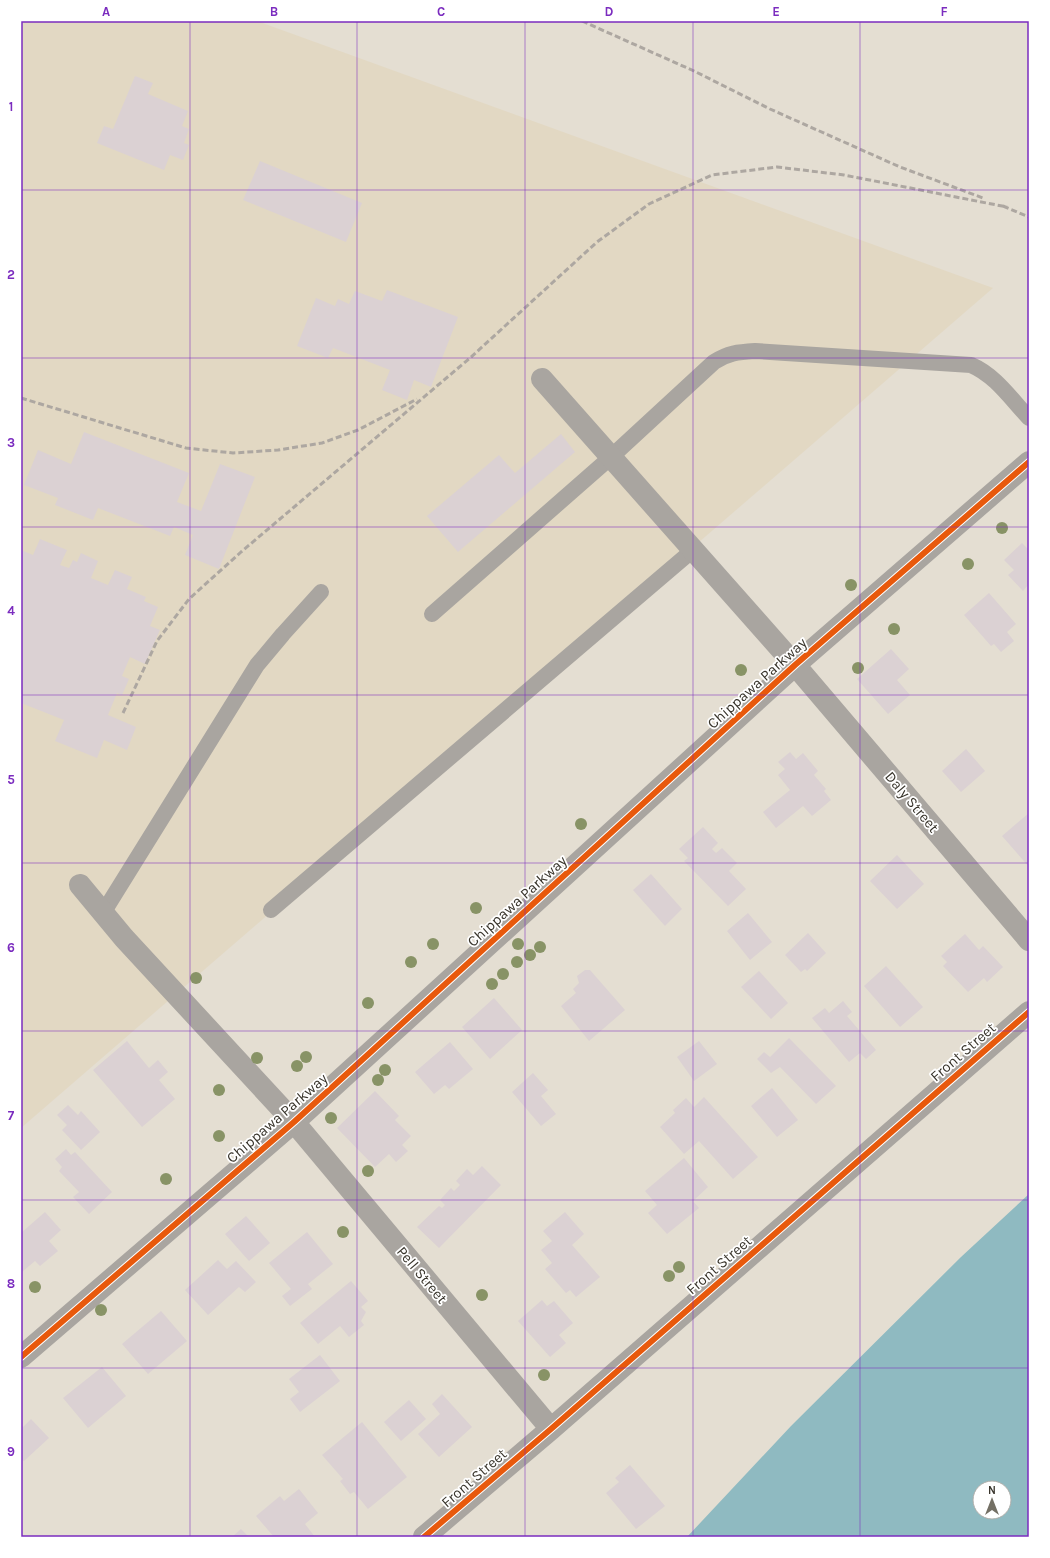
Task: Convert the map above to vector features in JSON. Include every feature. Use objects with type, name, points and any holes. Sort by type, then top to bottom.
[{"type":"street","name":"Daly Street","points":[[542,379],[795,665],[1029,940]]},
{"type":"street","name":"Chippawa Parkway","points":[[21,1358],[294,1122],[795,665],[1029,462]]},
{"type":"street","name":"Pell Street","points":[[80,885],[124,938],[294,1122],[551,1429]]},
{"type":"street","name":"Front Street","points":[[424,1537],[551,1429],[1029,1012]]},
{"type":"lane","points":[[432,614],[611,457],[714,362],[725,355],[755,351],[970,365],[980,369],[990,376],[1029,418]]},
{"type":"lane","points":[[271,910],[693,550]]},
{"type":"lane","points":[[103,913],[257,666],[283,634],[321,592]]},
{"type":"shaded area","points":[[21,21],[257,21],[993,288],[21,1128]]},
{"type":"water","points":[[1029,1194],[1029,1537],[687,1537],[791,1426],[961,1257]]},
{"type":"building","points":[[135,76],[153,83],[148,94],[188,111],[182,126],[189,129],[184,143],[189,145],[183,160],[170,155],[164,170],[97,143],[104,126],[113,129]]},
{"type":"building","points":[[260,161],[362,203],[346,242],[243,200]]},
{"type":"building","points":[[387,290],[458,317],[431,387],[414,380],[407,400],[382,390],[390,370],[333,348],[328,358],[297,346],[316,298],[335,306],[338,299],[349,304],[355,291],[382,301]]},
{"type":"building","points":[[84,432],[189,473],[177,502],[201,511],[220,464],[255,477],[219,569],[185,555],[193,535],[174,527],[170,536],[98,508],[93,520],[55,505],[58,498],[24,485],[38,450],[71,464]]},
{"type":"building","points":[[561,434],[575,452],[458,552],[427,516],[499,455],[515,473]]},
{"type":"building","points":[[40,539],[67,550],[60,565],[69,568],[73,560],[77,562],[81,553],[98,561],[91,578],[108,585],[115,570],[132,577],[127,589],[146,597],[144,601],[158,607],[150,626],[160,630],[145,664],[130,657],[122,676],[129,679],[122,695],[117,693],[108,715],[136,727],[127,750],[104,740],[97,758],[55,741],[64,720],[21,703],[21,550],[33,555]]},
{"type":"building","points":[[1022,543],[1028,549],[1029,548],[1029,584],[1023,591],[1008,575],[1014,570],[1004,560]]},
{"type":"building","points":[[989,593],[1016,624],[1007,632],[1014,641],[1001,652],[994,644],[991,646],[964,615]]},
{"type":"building","points":[[891,649],[909,669],[897,680],[910,695],[888,714],[857,679]]},
{"type":"building","points":[[966,749],[985,771],[961,792],[942,771]]},
{"type":"building","points":[[790,752],[796,759],[803,753],[818,771],[814,775],[826,789],[824,791],[831,800],[812,816],[803,806],[776,828],[763,812],[790,790],[778,775],[785,769],[778,762]]},
{"type":"building","points":[[1029,813],[1029,867],[1002,836]]},
{"type":"building","points":[[703,827],[718,843],[712,849],[716,853],[722,848],[737,863],[729,871],[746,889],[728,906],[684,861],[688,858],[679,849]]},
{"type":"building","points":[[897,855],[924,884],[897,909],[870,881]]},
{"type":"building","points":[[651,874],[682,909],[665,926],[633,890]]},
{"type":"building","points":[[748,913],[772,942],[750,960],[727,931]]},
{"type":"building","points":[[808,933],[826,953],[807,971],[805,969],[801,972],[785,955]]},
{"type":"building","points":[[965,934],[979,950],[983,946],[1003,967],[987,982],[984,978],[968,992],[943,966],[947,962],[941,956]]},
{"type":"building","points":[[886,966],[923,1007],[900,1027],[864,986]]},
{"type":"building","points":[[585,970],[590,970],[625,1010],[589,1041],[561,1006],[576,993],[573,989],[579,983],[577,976]]},
{"type":"building","points":[[759,971],[788,1003],[771,1019],[741,987]]},
{"type":"building","points":[[494,998],[522,1030],[490,1059],[462,1027]]},
{"type":"building","points":[[843,1001],[852,1012],[847,1016],[876,1050],[866,1059],[860,1053],[849,1062],[812,1018],[825,1008],[829,1013]]},
{"type":"building","points":[[789,1038],[836,1086],[816,1104],[780,1067],[771,1073],[757,1059],[764,1052],[770,1057]]},
{"type":"building","points":[[127,1041],[149,1068],[158,1060],[168,1072],[159,1080],[175,1099],[142,1127],[93,1070]]},
{"type":"building","points":[[699,1041],[717,1064],[694,1081],[677,1057]]},
{"type":"building","points":[[450,1042],[473,1069],[449,1089],[445,1085],[434,1094],[415,1072]]},
{"type":"building","points":[[533,1073],[548,1090],[541,1096],[556,1114],[541,1126],[512,1092]]},
{"type":"building","points":[[772,1088],[798,1120],[777,1137],[751,1106]]},
{"type":"building","points":[[375,1091],[399,1116],[395,1120],[411,1136],[402,1145],[408,1151],[396,1162],[389,1154],[375,1167],[337,1128]]},
{"type":"building","points":[[704,1097],[758,1157],[733,1179],[699,1141],[684,1154],[660,1127],[675,1113],[673,1110],[686,1098],[694,1107]]},
{"type":"building","points":[[68,1105],[78,1115],[81,1111],[100,1132],[81,1150],[62,1130],[67,1125],[57,1115]]},
{"type":"building","points":[[66,1149],[71,1155],[75,1152],[112,1192],[89,1214],[73,1197],[79,1192],[59,1171],[62,1167],[55,1159]]},
{"type":"building","points":[[684,1158],[708,1187],[693,1201],[699,1208],[667,1234],[648,1213],[657,1205],[645,1191]]},
{"type":"building","points":[[482,1166],[501,1185],[439,1248],[417,1227],[439,1206],[442,1208],[445,1205],[440,1200],[451,1188],[454,1191],[460,1185],[456,1181],[467,1169],[473,1175]]},
{"type":"building","points":[[45,1212],[61,1230],[49,1241],[58,1251],[40,1266],[35,1261],[22,1272],[21,1233]]},
{"type":"building","points":[[565,1212],[584,1234],[572,1245],[600,1277],[576,1297],[570,1290],[566,1293],[545,1269],[552,1263],[541,1250],[552,1241],[543,1231]]},
{"type":"building","points":[[246,1216],[270,1243],[249,1261],[225,1234]]},
{"type":"building","points":[[307,1232],[333,1264],[308,1284],[312,1289],[290,1306],[282,1296],[291,1289],[269,1263]]},
{"type":"building","points":[[218,1260],[227,1269],[236,1261],[256,1282],[245,1292],[239,1287],[208,1315],[185,1290]]},
{"type":"building","points":[[351,1281],[368,1301],[361,1307],[366,1312],[361,1321],[364,1325],[349,1337],[340,1326],[318,1344],[300,1323]]},
{"type":"building","points":[[542,1300],[547,1306],[554,1301],[573,1323],[559,1335],[566,1343],[550,1357],[518,1321]]},
{"type":"building","points":[[161,1311],[187,1341],[148,1374],[122,1344]]},
{"type":"building","points":[[320,1355],[340,1381],[300,1412],[290,1399],[299,1392],[289,1379]]},
{"type":"building","points":[[102,1367],[126,1396],[88,1428],[63,1398]]},
{"type":"building","points":[[442,1394],[472,1427],[439,1457],[418,1434],[440,1414],[432,1404]]},
{"type":"building","points":[[409,1400],[426,1419],[401,1441],[384,1422]]},
{"type":"building","points":[[31,1419],[49,1438],[24,1461],[21,1459],[21,1425],[23,1427]]},
{"type":"building","points":[[362,1422],[407,1477],[368,1509],[354,1492],[350,1494],[340,1481],[343,1479],[322,1455]]},
{"type":"building","points":[[630,1465],[665,1506],[636,1529],[606,1493],[619,1482],[615,1478]]},
{"type":"building","points":[[299,1489],[318,1513],[305,1524],[315,1537],[274,1537],[256,1516],[280,1496],[284,1501]]},
{"type":"building","points":[[241,1529],[249,1537],[232,1537]]},
{"type":"railway","points":[[582,21],[694,71],[770,109],[900,167],[983,198]]},
{"type":"railway","points":[[123,713],[157,641],[189,599],[241,552],[470,358],[597,242],[649,204],[712,175],[777,167],[844,175],[1007,207]]},
{"type":"railway","points":[[1003,206],[1029,217]]},
{"type":"railway","points":[[21,398],[186,448],[233,453],[278,450],[322,443],[358,430],[417,399]]},
{"type":"cycle path","points":[[21,1357],[294,1122],[795,665],[1029,462]]},
{"type":"cycle path","points":[[424,1537],[551,1429],[1029,1012]]}]
